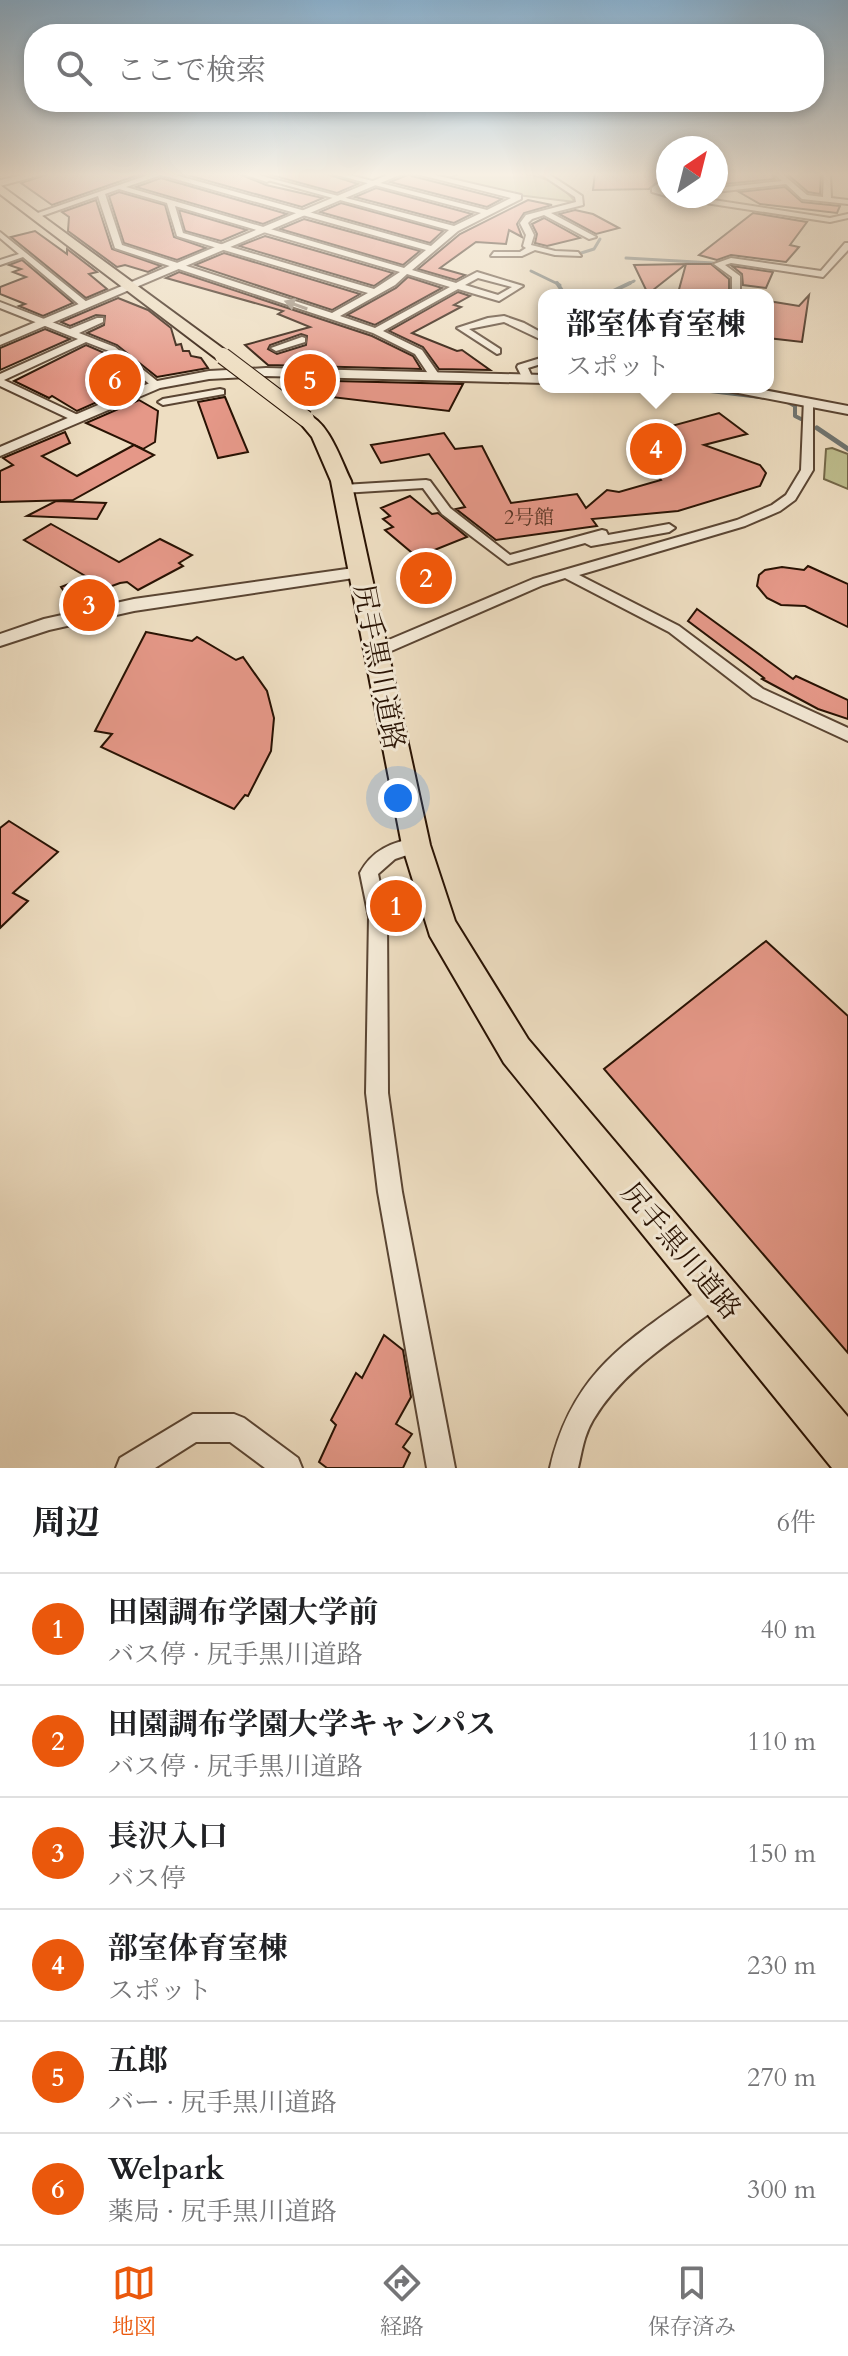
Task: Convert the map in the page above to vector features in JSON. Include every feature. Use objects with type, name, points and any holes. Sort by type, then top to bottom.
[{"type":"main road","name":"尻手黒川道路","points":[[71,242],[306,419],[320,436],[343,489],[416,845],[441,926],[516,1051],[848,1452]]},
{"type":"street","points":[[9,242],[85,305]]},
{"type":"street","points":[[117,242],[118,246],[376,331],[411,346],[427,358],[435,376]]},
{"type":"street","points":[[205,242],[374,292]]},
{"type":"street","points":[[0,341],[238,242]]},
{"type":"street","points":[[305,242],[457,286],[499,298],[519,286],[477,275],[457,286],[376,331]]},
{"type":"street","points":[[406,242],[433,249]]},
{"type":"street","points":[[332,317],[406,271],[441,242]]},
{"type":"street","points":[[528,242],[527,246],[533,248],[578,254]]},
{"type":"street","points":[[736,289],[736,276],[718,264],[731,260],[823,274],[848,245]]},
{"type":"street","points":[[494,254],[522,254],[533,248]]},
{"type":"street","points":[[1,262],[25,254]]},
{"type":"street","points":[[0,305],[112,349],[157,385]]},
{"type":"street","points":[[497,351],[462,328],[510,317],[538,332]]},
{"type":"street","points":[[70,333],[100,320]]},
{"type":"street","points":[[0,380],[86,339]]},
{"type":"street","points":[[276,348],[302,340]]},
{"type":"street","points":[[0,452],[157,385],[225,373],[435,376],[521,369],[538,362]]},
{"type":"street","points":[[521,369],[538,376]]},
{"type":"street","points":[[0,380],[76,418]]},
{"type":"street","points":[[163,402],[220,392]]},
{"type":"street","points":[[762,393],[848,410]]},
{"type":"street","points":[[377,651],[565,573],[741,523],[776,508],[791,497],[807,470],[808,401]]},
{"type":"street","points":[[343,489],[426,484],[446,511],[508,560],[602,534]]},
{"type":"street","points":[[446,511],[462,505]]},
{"type":"street","points":[[566,543],[601,541],[669,528]]},
{"type":"street","points":[[0,640],[91,612],[171,597],[361,572]]},
{"type":"street","points":[[565,573],[674,629],[758,693],[848,735]]},
{"type":"street","points":[[416,845],[393,850],[378,859],[369,873],[378,917],[377,1093],[390,1192],[441,1468]]},
{"type":"street","points":[[564,1468],[576,1419],[611,1372],[717,1293]]},
{"type":"street","points":[[130,1468],[193,1428],[234,1428],[285,1467]]},
{"type":"green space","points":[[826,449],[848,454],[848,489],[824,479]]},
{"type":"building","points":[[17,242],[50,242],[67,254],[67,249],[97,272],[89,274],[107,289],[86,298]]},
{"type":"building","points":[[82,242],[110,242],[112,249],[161,266],[148,272],[125,265],[117,267]]},
{"type":"building","points":[[187,242],[206,248],[177,260],[124,243]]},
{"type":"building","points":[[251,242],[284,242],[393,273],[374,286],[239,246]]},
{"type":"building","points":[[323,242],[386,242],[420,251],[403,265]]},
{"type":"building","points":[[451,242],[507,242],[506,244],[476,242],[440,268],[465,275],[456,280],[418,269]]},
{"type":"building","points":[[535,242],[566,242],[547,246]]},
{"type":"building","points":[[716,242],[793,242],[790,245],[799,247],[786,262],[731,255],[717,260],[699,255]]},
{"type":"building","points":[[224,253],[360,294],[332,310],[195,265]]},
{"type":"building","points":[[22,260],[73,303],[43,316],[19,306],[25,304],[0,294],[0,287],[26,277],[13,272],[21,269],[9,265]]},
{"type":"building","points":[[686,264],[711,264],[729,279],[729,289],[679,289]]},
{"type":"building","points":[[686,264],[654,289],[646,289],[634,265]]},
{"type":"building","points":[[732,266],[773,272],[766,288],[743,285],[742,274]]},
{"type":"building","points":[[179,272],[372,336],[413,356],[421,369],[268,365],[245,345],[310,327],[278,314],[283,311],[166,278]],"holes":[[[301,334],[307,336],[306,345],[277,354],[268,349],[270,345]]]},
{"type":"building","points":[[408,277],[442,288],[375,325],[347,315],[396,288]]},
{"type":"building","points":[[458,292],[470,296],[454,305],[461,307],[412,333],[457,351],[462,350],[490,370],[439,369],[423,347],[389,331]]},
{"type":"building","points":[[809,295],[802,342],[774,339],[774,302],[799,306]]},
{"type":"building","points":[[118,298],[148,310],[171,328],[176,345],[181,344],[183,351],[201,358],[208,368],[157,377],[117,345],[87,333],[104,325],[105,316],[96,315],[70,326],[61,322]]},
{"type":"building","points":[[45,329],[70,339],[0,370],[0,348]]},
{"type":"building","points":[[86,345],[107,354],[139,380],[108,384],[122,391],[77,411],[52,396],[49,398],[14,381]]},
{"type":"building","points":[[290,380],[463,384],[449,411],[323,396],[327,385],[289,384]]},
{"type":"building","points":[[225,397],[248,452],[218,458],[198,402]]},
{"type":"building","points":[[139,400],[158,411],[155,442],[143,449],[86,423]]},
{"type":"building","points":[[719,413],[747,434],[704,445],[760,465],[766,473],[760,486],[678,511],[592,519],[597,526],[496,540],[456,509],[465,507],[429,454],[381,463],[371,445],[444,433],[455,449],[482,446],[511,503],[577,494],[586,508],[607,490],[619,492],[661,480],[631,437]]},
{"type":"building","points":[[65,432],[70,443],[42,456],[77,476],[134,445],[154,455],[73,500],[0,502],[0,471],[13,465],[3,458]]},
{"type":"building","points":[[410,496],[432,514],[438,513],[467,537],[417,557],[385,530],[393,527],[383,519],[390,516],[381,508]]},
{"type":"building","points":[[56,501],[106,503],[97,519],[27,516]]},
{"type":"building","points":[[51,524],[119,562],[160,539],[192,555],[179,563],[183,566],[138,590],[127,582],[120,583],[71,601],[61,587],[87,577],[24,540]]},
{"type":"building","points":[[808,566],[848,584],[848,627],[805,606],[781,605],[767,598],[757,586],[759,575],[765,570],[782,567],[804,570]]},
{"type":"building","points":[[697,609],[793,679],[796,676],[848,700],[848,719],[818,709],[762,679],[688,621]]},
{"type":"building","points":[[146,632],[192,641],[197,637],[236,660],[243,657],[267,691],[274,718],[271,751],[248,796],[245,795],[234,809],[101,747],[112,734],[95,731]]},
{"type":"building","points":[[9,821],[58,852],[13,893],[28,901],[0,928],[0,828]]},
{"type":"building","points":[[766,941],[848,1016],[848,1353],[604,1069]]},
{"type":"building","points":[[384,1335],[403,1350],[411,1397],[396,1424],[412,1434],[403,1447],[410,1453],[403,1468],[327,1468],[319,1462],[336,1425],[331,1420],[356,1373],[362,1378]]},
{"type":"waterway","points":[[578,254],[594,249],[598,242]]},
{"type":"waterway","points":[[626,258],[713,263]]},
{"type":"waterway","points":[[531,271],[558,284]]},
{"type":"waterway","points":[[630,283],[634,281]]},
{"type":"waterway","points":[[618,289],[630,283]]},
{"type":"waterway","points":[[626,285],[630,283]]},
{"type":"waterway","points":[[558,284],[561,289]]},
{"type":"waterway","points":[[727,393],[769,398]]},
{"type":"waterway","points":[[784,400],[795,406],[795,416],[801,419]]},
{"type":"waterway","points":[[817,428],[848,449]]},
{"type":"place","name":"Welpark","points":[[115,380]]},
{"type":"place","name":"五郎","points":[[310,380]]},
{"type":"place","name":"部室体育室棟","points":[[656,449]]},
{"type":"place","name":"田園調布学園大学キャンパス","points":[[426,578]]},
{"type":"place","name":"長沢入口","points":[[89,605]]},
{"type":"place","name":"田園調布学園大学前","points":[[396,906]]}]
